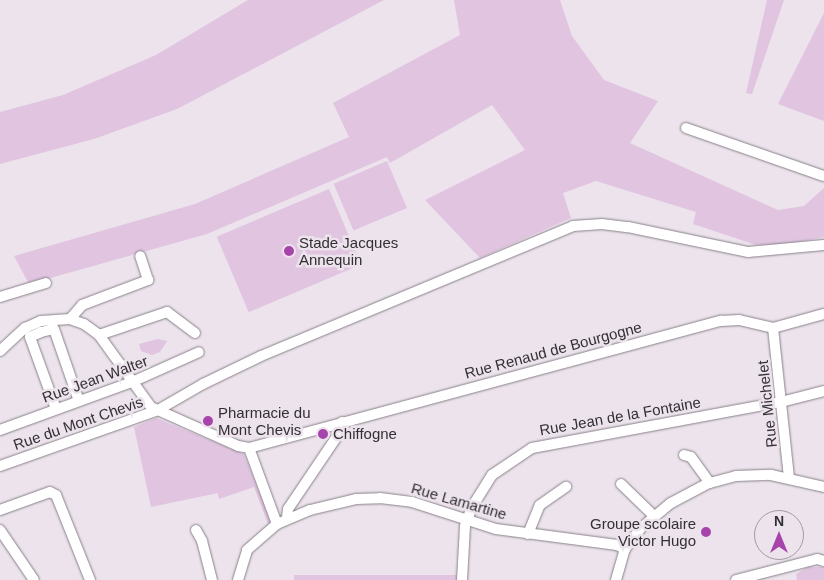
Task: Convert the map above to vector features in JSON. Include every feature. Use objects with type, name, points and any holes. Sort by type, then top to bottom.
[{"type":"street","points":[[686,128],[824,176]]},
{"type":"street","points":[[0,351],[25,328],[51,319],[70,319],[84,324],[99,335],[150,407],[158,410],[203,384],[261,356],[572,226],[602,224],[628,227],[748,252],[824,245]]},
{"type":"street","points":[[70,319],[82,305],[148,280],[140,256]]},
{"type":"street","points":[[0,297],[46,283]]},
{"type":"street","points":[[99,335],[166,312],[196,333]]},
{"type":"street","points":[[773,328],[824,314]]},
{"type":"street","name":"Rue Renaud de Bourgogne","points":[[249,448],[720,321],[739,320],[773,328]]},
{"type":"street","name":"Rue Michelet","points":[[773,328],[789,478]]},
{"type":"street","points":[[56,409],[30,337],[41,332],[54,330],[79,400]]},
{"type":"street","name":"Rue Jean Walter","points":[[0,430],[132,382],[199,352]]},
{"type":"street","name":"Rue Jean de la Fontaine","points":[[467,518],[481,490],[492,475],[532,448],[781,402],[824,391]]},
{"type":"street","name":"Rue du Mont Chevis","points":[[0,466],[158,410],[238,446],[249,448]]},
{"type":"street","points":[[286,518],[288,509],[342,429],[342,422]]},
{"type":"street","points":[[249,448],[277,524]]},
{"type":"street","points":[[684,455],[691,457],[710,483]]},
{"type":"street","points":[[616,580],[625,549],[654,516],[687,493],[710,483],[752,475],[789,478],[824,487]]},
{"type":"street","points":[[621,484],[654,516]]},
{"type":"street","points":[[528,534],[540,505],[566,487]]},
{"type":"street","points":[[0,510],[50,492],[56,495],[90,580]]},
{"type":"street","name":"Rue Lamartine","points":[[238,580],[246,550],[286,518],[336,503],[380,498],[412,502],[467,518],[496,529],[616,545],[625,549]]},
{"type":"street","points":[[462,580],[467,518]]},
{"type":"street","points":[[0,530],[34,580]]},
{"type":"street","points":[[196,530],[202,540],[212,580]]},
{"type":"street","points":[[736,580],[822,558]]},
{"type":"shaded area","points":[[248,0],[384,0],[177,109],[94,139],[0,164],[0,112],[63,95],[156,55]]},
{"type":"shaded area","points":[[454,0],[560,0],[572,36],[604,80],[658,101],[630,143],[778,210],[804,206],[824,188],[824,237],[790,244],[756,245],[693,224],[696,212],[596,181],[563,193],[571,218],[480,258],[425,200],[525,150],[492,105],[390,163],[387,157],[207,234],[29,284],[14,256],[195,204],[349,137],[333,103],[460,35]]},
{"type":"shaded area","points":[[767,0],[784,0],[752,94],[746,93]]},
{"type":"shaded area","points":[[824,13],[824,121],[778,104]]},
{"type":"shaded area","points":[[387,161],[407,208],[354,231],[334,184]]},
{"type":"shaded area","name":"Stade Jacques Annequin","points":[[329,189],[361,264],[249,312],[217,237]]},
{"type":"shaded area","points":[[158,339],[167,341],[160,352],[152,355],[141,351],[139,344]]},
{"type":"shaded area","points":[[156,418],[244,454],[271,521],[268,524],[254,487],[219,499],[218,493],[151,507],[134,427]]},
{"type":"shaded area","points":[[808,567],[824,567],[824,580],[797,580],[796,574]]},
{"type":"shaded area","points":[[294,575],[457,575],[457,580],[294,580]]},
{"type":"place","name":"Stade Jacques Annequin","points":[[289,251]]},
{"type":"place","name":"Pharmacie du Mont Chevis","points":[[208,421]]},
{"type":"place","name":"Chiffogne","points":[[323,434]]},
{"type":"place","name":"Groupe scolaire Victor Hugo","points":[[706,532]]}]
